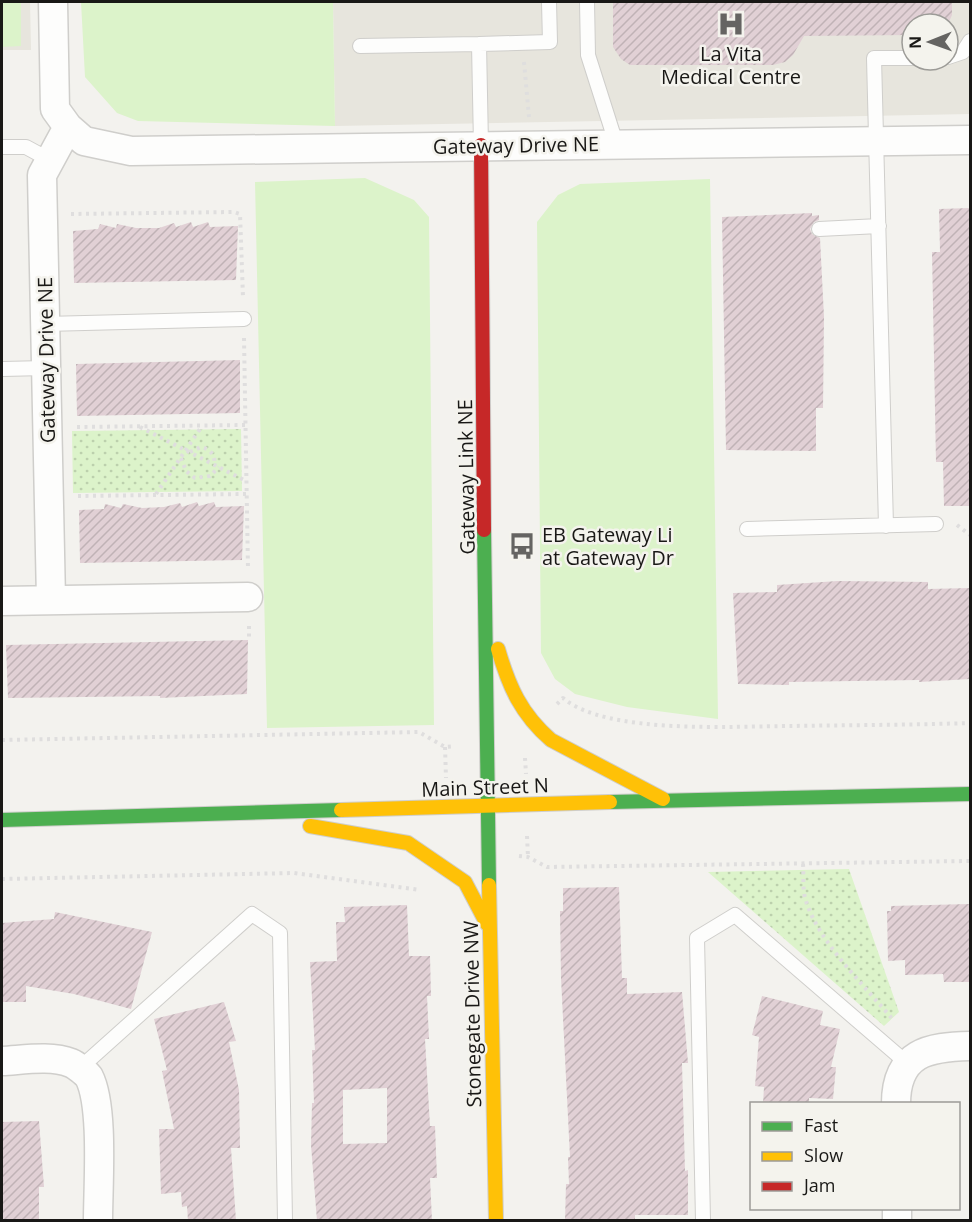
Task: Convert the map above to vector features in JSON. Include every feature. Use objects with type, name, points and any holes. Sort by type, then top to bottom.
[{"type":"street","points":[[53,2],[55,109],[68,127]]},
{"type":"street","name":"Gateway Drive NE","points":[[51,600],[42,175],[68,127],[84,141],[131,150],[970,140]]},
{"type":"street","name":"Gateway Link NE","points":[[481,145],[487,808]]},
{"type":"street","points":[[2,601],[248,597]]},
{"type":"street","points":[[486,610],[511,696],[537,729],[551,740],[663,799]]},
{"type":"street","name":"Main Street N","points":[[2,820],[487,808],[663,799],[970,794]]},
{"type":"street","name":"Stonegate Drive NW","points":[[487,808],[496,1221]]},
{"type":"street","points":[[240,814],[408,843],[465,882],[490,931]]},
{"type":"street","points":[[896,1102],[900,1078],[908,1064],[918,1054],[936,1047],[970,1046]]},
{"type":"street","points":[[2,1061],[50,1060],[71,1063],[88,1076],[94,1095],[98,1221]]},
{"type":"lane","points":[[360,46],[549,42],[549,2]]},
{"type":"lane","points":[[587,2],[588,55],[616,143]]},
{"type":"lane","points":[[960,53],[970,41]]},
{"type":"lane","points":[[478,44],[481,145]]},
{"type":"lane","points":[[886,526],[874,58],[900,58]]},
{"type":"lane","points":[[2,147],[26,147],[50,160]]},
{"type":"lane","points":[[819,229],[879,226]]},
{"type":"lane","points":[[45,324],[244,319]]},
{"type":"lane","points":[[2,369],[46,368]]},
{"type":"lane","points":[[747,529],[936,524]]},
{"type":"lane","points":[[79,1069],[252,914],[280,933],[285,1221]]},
{"type":"lane","points":[[703,1221],[697,938],[735,915],[908,1064]]},
{"type":"path","points":[[524,43],[524,85],[530,124]]},
{"type":"path","points":[[43,215],[234,212],[240,214],[249,639]]},
{"type":"path","points":[[156,495],[181,457],[188,451],[202,425]]},
{"type":"path","points":[[70,427],[245,425]]},
{"type":"path","points":[[139,426],[246,481]]},
{"type":"path","points":[[188,451],[201,447],[208,449],[214,456],[217,466]]},
{"type":"path","points":[[181,457],[186,471],[195,478],[210,476],[217,466]]},
{"type":"path","points":[[71,496],[246,494]]},
{"type":"path","points":[[563,698],[573,706],[607,716],[694,727],[970,723]]},
{"type":"path","points":[[2,740],[419,732],[445,747]]},
{"type":"path","points":[[528,857],[548,867],[970,861]]},
{"type":"path","points":[[803,864],[805,899],[810,912],[842,958],[894,1021]]},
{"type":"path","points":[[2,879],[294,873],[423,891]]},
{"type":"shaded area","points":[[2,2],[30,2],[31,50],[2,50]]},
{"type":"shaded area","points":[[333,2],[970,2],[970,114],[335,126]]},
{"type":"green space","points":[[2,2],[21,2],[21,46],[2,47]]},
{"type":"green space","points":[[81,2],[333,2],[335,126],[138,121],[117,113],[85,77]]},
{"type":"green space","points":[[365,178],[414,200],[429,217],[434,725],[267,728],[255,182]]},
{"type":"green space","points":[[710,179],[718,719],[627,707],[575,694],[555,679],[541,653],[537,222],[558,195],[580,184]]},
{"type":"green space","points":[[241,429],[242,491],[73,493],[72,431]]},
{"type":"green space","points":[[849,869],[899,1012],[884,1026],[708,872]]},
{"type":"building","points":[[613,2],[952,2],[952,12],[900,12],[900,35],[804,36],[793,55],[785,62],[773,65],[630,65],[621,59],[613,47]]},
{"type":"building","points":[[970,208],[970,506],[944,506],[943,462],[936,462],[932,252],[940,252],[939,209]]},
{"type":"building","points":[[812,213],[812,216],[819,215],[819,220],[814,222],[810,229],[812,234],[820,238],[824,317],[823,408],[816,408],[816,451],[726,450],[722,217]]},
{"type":"building","points":[[191,222],[193,227],[208,222],[210,227],[238,226],[236,280],[74,283],[73,231],[98,229],[100,224],[116,228],[117,224],[136,228],[159,228],[174,223],[176,227]]},
{"type":"building","points":[[240,360],[240,413],[77,416],[76,364]]},
{"type":"building","points":[[197,502],[199,506],[214,502],[216,507],[244,506],[242,560],[80,563],[79,510],[104,509],[105,504],[121,508],[123,504],[142,508],[164,507],[180,503],[182,507]]},
{"type":"building","points":[[838,581],[928,582],[928,589],[970,588],[970,679],[919,682],[919,680],[789,682],[789,685],[738,684],[733,593],[777,592],[777,585]]},
{"type":"building","points":[[248,640],[247,694],[160,698],[160,696],[8,698],[6,645]]},
{"type":"building","points":[[619,887],[622,978],[627,978],[627,994],[682,992],[688,1063],[682,1063],[688,1215],[635,1215],[635,1221],[565,1221],[566,1184],[569,1184],[568,1157],[570,1157],[561,978],[560,911],[563,911],[563,888]]},
{"type":"building","points":[[969,904],[970,982],[944,982],[943,974],[905,975],[905,960],[888,961],[887,911],[891,911],[891,906]]},
{"type":"building","points":[[407,905],[409,956],[430,956],[431,996],[427,996],[429,1039],[425,1039],[430,1126],[435,1126],[437,1178],[430,1178],[432,1221],[317,1221],[311,1145],[312,1103],[314,1103],[312,1050],[315,1050],[310,962],[337,961],[336,922],[345,922],[344,907]],"holes":[[[387,1088],[387,1143],[343,1144],[343,1090]]]},
{"type":"building","points":[[55,912],[152,932],[131,1009],[74,994],[26,986],[26,1002],[2,1002],[2,923],[54,919]]},
{"type":"building","points":[[762,996],[823,1011],[820,1025],[840,1029],[831,1067],[836,1067],[833,1099],[809,1098],[809,1102],[763,1102],[764,1087],[755,1086],[759,1037],[752,1035]]},
{"type":"building","points":[[224,1002],[236,1041],[229,1042],[239,1090],[240,1148],[231,1148],[236,1221],[188,1221],[187,1206],[182,1207],[181,1192],[161,1194],[159,1129],[174,1129],[162,1071],[167,1070],[154,1019]]},
{"type":"building","points":[[39,1121],[44,1187],[39,1187],[39,1221],[2,1221],[2,1122]]},
{"type":"traffic: fast","points":[[484,530],[489,885]]},
{"type":"traffic: fast","points":[[610,802],[970,794]]},
{"type":"traffic: fast","points":[[2,820],[341,810]]},
{"type":"traffic: slow","points":[[498,649],[517,699],[532,720],[551,740],[663,799]]},
{"type":"traffic: slow","points":[[341,810],[610,802]]},
{"type":"traffic: slow","points":[[310,826],[408,843],[465,882],[487,924]]},
{"type":"traffic: slow","points":[[489,885],[496,1220]]},
{"type":"traffic: jam","points":[[481,145],[484,530]]},
{"type":"place","name":"La Vita Medical Centre","points":[[731,24]]},
{"type":"place","name":"EB Gateway Li at Gateway Dr","points":[[522,546]]}]
